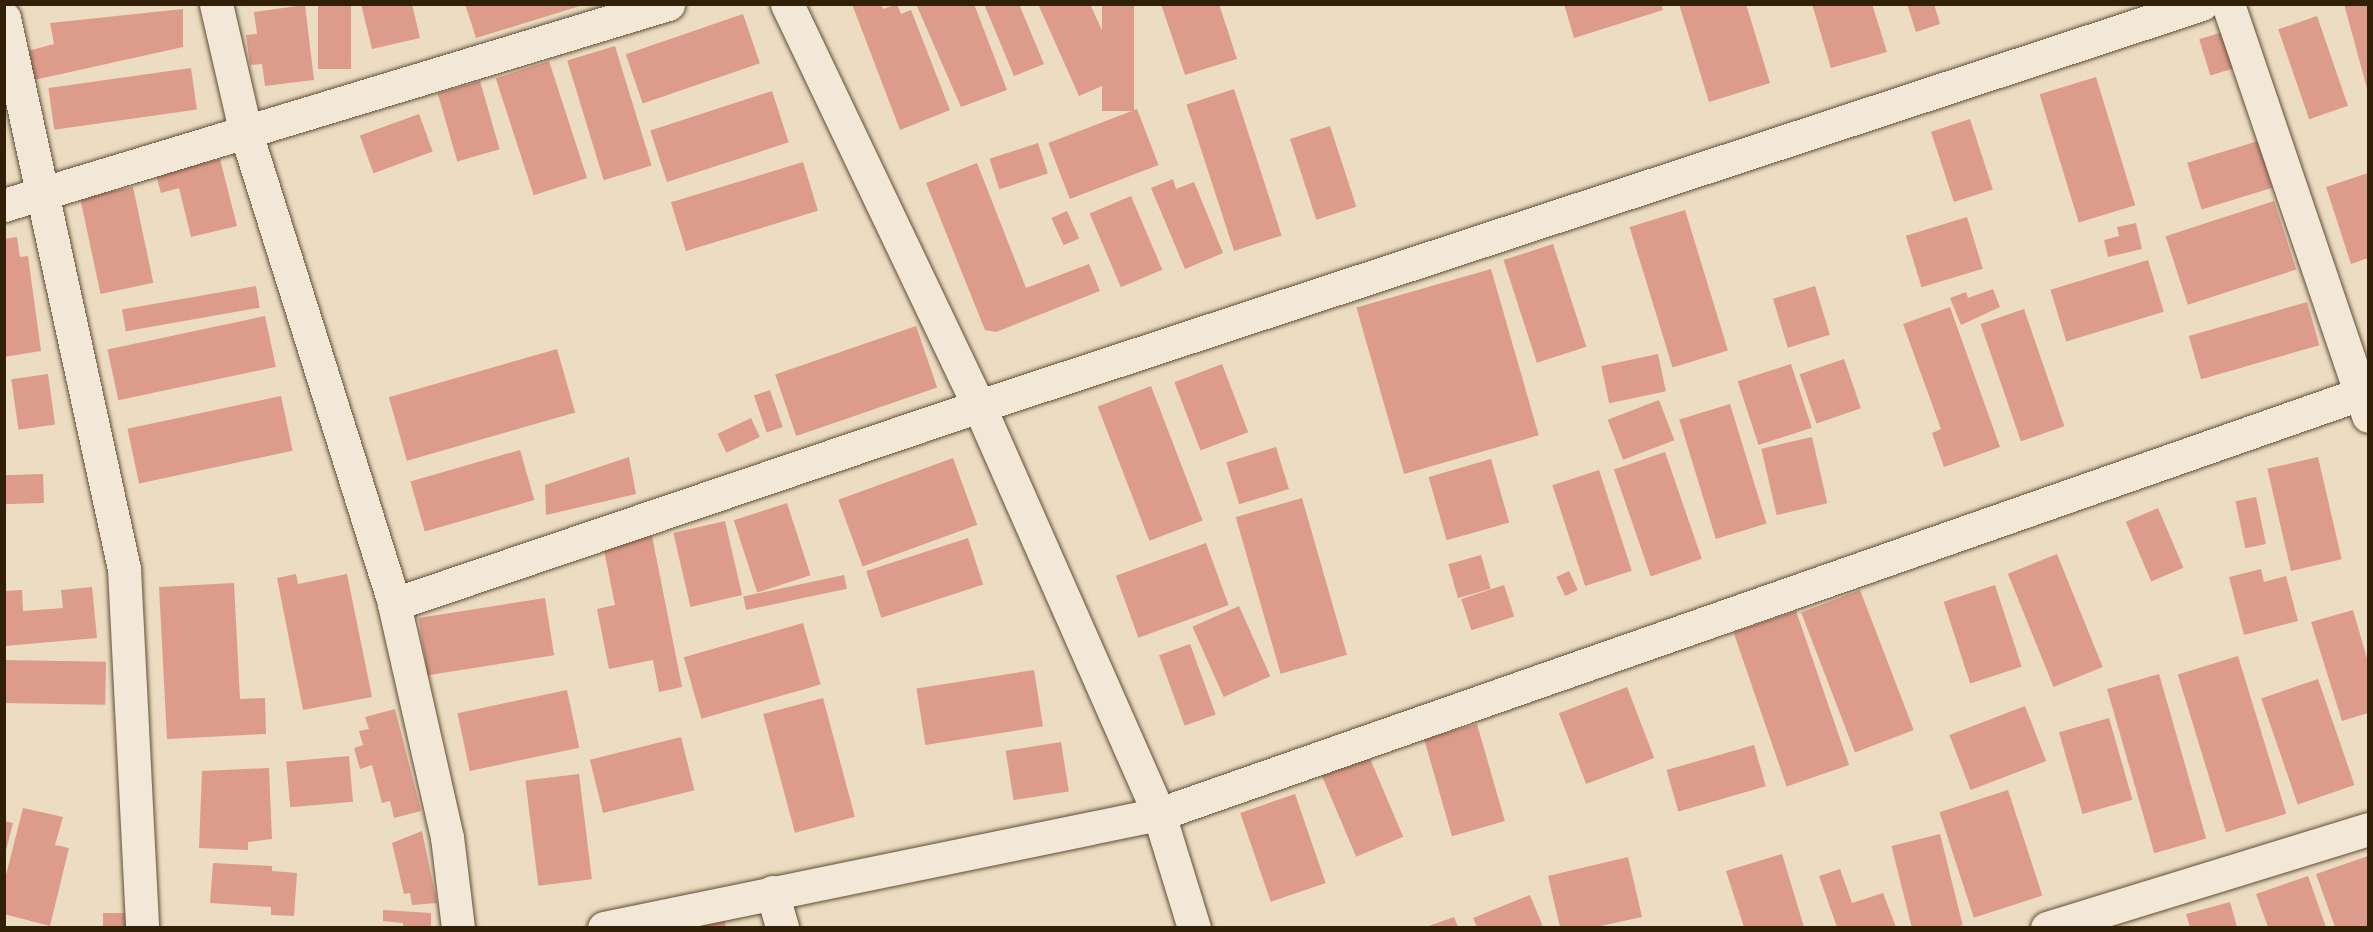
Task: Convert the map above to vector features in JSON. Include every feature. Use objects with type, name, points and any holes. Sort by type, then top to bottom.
[{"type":"street","points":[[216,4],[245,130],[394,604],[447,837],[458,927]]},
{"type":"street","points":[[4,205],[245,130],[668,4]]},
{"type":"street","points":[[787,4],[979,406],[1159,814],[1194,927]]},
{"type":"street","points":[[394,604],[979,406],[2202,4]]},
{"type":"street","points":[[604,927],[1159,814],[2366,400],[2228,4]]},
{"type":"street","points":[[4,18],[40,194],[124,569],[142,927]]},
{"type":"street","points":[[2047,927],[2083,922],[2368,829]]},
{"type":"street","points":[[772,892],[782,927]]},
{"type":"building","points":[[318,4],[351,4],[351,69],[318,69]]},
{"type":"building","points":[[361,4],[412,4],[420,38],[372,49]]},
{"type":"building","points":[[465,4],[583,4],[583,5],[476,38]]},
{"type":"building","points":[[852,4],[881,4],[883,9],[897,4],[901,14],[911,10],[950,110],[900,130]]},
{"type":"building","points":[[916,4],[974,4],[1007,90],[961,107]]},
{"type":"building","points":[[984,4],[1019,4],[1044,64],[1014,76]]},
{"type":"building","points":[[1038,4],[1090,4],[1123,77],[1079,96]]},
{"type":"building","points":[[1102,4],[1134,4],[1134,111],[1102,111]]},
{"type":"building","points":[[1161,4],[1219,4],[1237,59],[1185,75]]},
{"type":"building","points":[[1564,4],[1661,4],[1663,10],[1574,38]]},
{"type":"building","points":[[1679,4],[1746,4],[1770,83],[1709,102]]},
{"type":"building","points":[[1812,4],[1872,4],[1887,52],[1831,68]]},
{"type":"building","points":[[1907,4],[1934,4],[1940,24],[1916,32]]},
{"type":"building","points":[[2344,4],[2368,4],[2368,92]]},
{"type":"building","points":[[305,5],[314,80],[265,86],[262,64],[250,65],[246,35],[257,34],[254,12]]},
{"type":"building","points":[[183,9],[183,47],[34,80],[28,51],[54,44],[50,23]]},
{"type":"building","points":[[743,14],[760,63],[643,104],[626,54]]},
{"type":"building","points":[[2317,16],[2348,106],[2309,119],[2278,29]]},
{"type":"building","points":[[2226,31],[2237,67],[2210,76],[2199,39]]},
{"type":"building","points":[[615,46],[652,166],[604,180],[567,61]]},
{"type":"building","points":[[549,61],[587,178],[534,195],[496,78]]},
{"type":"building","points":[[191,68],[197,110],[54,130],[48,88]]},
{"type":"building","points":[[2096,77],[2135,205],[2079,222],[2040,94]]},
{"type":"building","points":[[480,81],[500,149],[457,161],[438,93]]},
{"type":"building","points":[[1234,89],[1282,235],[1234,251],[1186,104]]},
{"type":"building","points":[[772,91],[789,142],[667,182],[650,131]]},
{"type":"building","points":[[1137,109],[1159,165],[1070,199],[1048,143]]},
{"type":"building","points":[[419,114],[433,152],[373,173],[360,136]]},
{"type":"building","points":[[1970,119],[1993,189],[1954,202],[1931,132]]},
{"type":"building","points":[[1330,126],[1356,207],[1316,220],[1290,139]]},
{"type":"building","points":[[2258,141],[2272,188],[2202,209],[2187,163]]},
{"type":"building","points":[[1038,143],[1048,173],[999,189],[989,159]]},
{"type":"building","points":[[220,159],[237,226],[191,237],[179,188],[161,193],[156,175]]},
{"type":"building","points":[[803,162],[818,211],[686,251],[671,202]]},
{"type":"building","points":[[977,163],[1026,288],[1089,264],[1100,291],[996,332],[985,330],[926,183]]},
{"type":"building","points":[[2368,173],[2368,258],[2351,264],[2326,187]]},
{"type":"building","points":[[1173,179],[1176,189],[1194,182],[1223,253],[1185,269],[1151,188]]},
{"type":"building","points":[[133,187],[153,283],[101,294],[80,198]]},
{"type":"building","points":[[1131,196],[1162,270],[1121,287],[1090,214]]},
{"type":"building","points":[[2274,201],[2296,269],[2188,305],[2166,236]]},
{"type":"building","points":[[1685,210],[1728,351],[1673,368],[1630,227]]},
{"type":"building","points":[[1067,211],[1079,238],[1064,245],[1051,218]]},
{"type":"building","points":[[1967,217],[1983,269],[1922,287],[1906,236]]},
{"type":"building","points":[[2136,223],[2142,249],[2108,257],[2104,240],[2119,236],[2117,227]]},
{"type":"building","points":[[17,237],[20,257],[28,256],[41,351],[4,357],[4,239]]},
{"type":"building","points":[[1553,244],[1586,347],[1537,363],[1504,260]]},
{"type":"building","points":[[2148,260],[2164,312],[2066,341],[2050,290]]},
{"type":"building","points":[[1491,269],[1539,435],[1404,474],[1356,308]]},
{"type":"building","points":[[256,286],[260,308],[126,331],[122,310]]},
{"type":"building","points":[[1815,286],[1830,335],[1788,348],[1773,299]]},
{"type":"building","points":[[1993,289],[2000,307],[1961,325],[1950,298],[1966,292],[1968,298]]},
{"type":"building","points":[[2307,302],[2319,345],[2201,379],[2189,336]]},
{"type":"building","points":[[1950,307],[2000,447],[1944,467],[1932,433],[1941,429],[1903,324]]},
{"type":"building","points":[[2024,309],[2064,426],[2021,441],[1981,324]]},
{"type":"building","points":[[265,316],[276,367],[118,400],[108,349]]},
{"type":"building","points":[[916,326],[937,387],[796,436],[775,375]]},
{"type":"building","points":[[557,349],[575,412],[407,461],[389,397]]},
{"type":"building","points":[[1658,354],[1666,391],[1609,403],[1601,366]]},
{"type":"building","points":[[1844,359],[1861,408],[1816,423],[1800,374]]},
{"type":"building","points":[[1222,364],[1248,432],[1201,450],[1174,382]]},
{"type":"building","points":[[1791,364],[1812,428],[1758,445],[1738,381]]},
{"type":"building","points":[[48,374],[55,425],[18,430],[11,379]]},
{"type":"building","points":[[1151,386],[1203,520],[1149,541],[1098,406]]},
{"type":"building","points":[[770,390],[783,427],[767,432],[754,396]]},
{"type":"building","points":[[281,396],[293,451],[139,483],[127,429]]},
{"type":"building","points":[[1659,400],[1674,440],[1623,460],[1608,420]]},
{"type":"building","points":[[1730,404],[1767,524],[1716,539],[1679,419]]},
{"type":"building","points":[[751,418],[760,437],[726,453],[717,434]]},
{"type":"building","points":[[1812,437],[1827,503],[1777,515],[1761,449]]},
{"type":"building","points":[[1276,447],[1289,489],[1239,504],[1226,462]]},
{"type":"building","points":[[520,450],[534,500],[425,531],[410,481]]},
{"type":"building","points":[[1665,452],[1702,559],[1651,576],[1614,470]]},
{"type":"building","points":[[629,457],[636,494],[546,515],[545,485]]},
{"type":"building","points":[[2318,457],[2342,559],[2291,571],[2267,469]]},
{"type":"building","points":[[953,458],[977,525],[863,566],[838,500]]},
{"type":"building","points":[[1491,459],[1509,522],[1447,540],[1429,477]]},
{"type":"building","points":[[1599,470],[1632,571],[1585,586],[1552,485]]},
{"type":"building","points":[[43,474],[44,503],[5,504],[4,475]]},
{"type":"building","points":[[2256,497],[2266,544],[2245,548],[2235,501]]},
{"type":"building","points":[[1302,498],[1347,655],[1281,674],[1236,517]]},
{"type":"building","points":[[787,503],[810,575],[757,593],[734,520]]},
{"type":"building","points":[[2158,508],[2183,568],[2151,582],[2126,522]]},
{"type":"building","points":[[725,521],[742,595],[690,607],[673,533]]},
{"type":"building","points":[[652,536],[682,687],[659,692],[653,660],[609,669],[597,609],[615,605],[603,545]]},
{"type":"building","points":[[968,538],[983,585],[881,618],[866,571]]},
{"type":"building","points":[[1206,543],[1229,605],[1138,638],[1116,576]]},
{"type":"building","points":[[2057,554],[2103,667],[2054,687],[2008,574]]},
{"type":"building","points":[[1481,555],[1491,589],[1458,598],[1448,564]]},
{"type":"building","points":[[2261,569],[2264,582],[2286,576],[2298,621],[2244,635],[2229,577]]},
{"type":"building","points":[[1569,571],[1578,590],[1565,596],[1556,577]]},
{"type":"building","points":[[296,574],[298,584],[347,574],[372,697],[303,710],[277,578]]},
{"type":"building","points":[[844,575],[847,589],[746,610],[743,596]]},
{"type":"building","points":[[234,583],[240,699],[265,698],[266,734],[167,739],[159,587]]},
{"type":"building","points":[[1504,585],[1514,616],[1471,630],[1461,599]]},
{"type":"building","points":[[1995,585],[2022,667],[1970,683],[1944,602]]},
{"type":"building","points":[[92,587],[97,638],[4,646],[4,591],[22,590],[23,611],[63,608],[61,590]]},
{"type":"building","points":[[1860,590],[1914,730],[1855,753],[1801,613]]},
{"type":"building","points":[[545,598],[554,655],[428,675],[419,618]]},
{"type":"building","points":[[1239,606],[1270,676],[1224,697],[1192,627]]},
{"type":"building","points":[[2353,610],[2368,662],[2368,713],[2342,721],[2311,622]]},
{"type":"building","points":[[1796,611],[1849,765],[1787,787],[1734,632]]},
{"type":"building","points":[[803,623],[821,685],[701,719],[684,657]]},
{"type":"building","points":[[1190,644],[1216,714],[1185,726],[1159,655]]},
{"type":"building","points":[[2238,656],[2286,814],[2226,832],[2178,674]]},
{"type":"building","points":[[4,660],[106,662],[105,705],[4,703]]},
{"type":"building","points":[[1034,670],[1043,726],[925,745],[916,689]]},
{"type":"building","points":[[2159,674],[2206,838],[2154,853],[2107,689]]},
{"type":"building","points":[[2318,679],[2354,785],[2298,804],[2261,699]]},
{"type":"building","points":[[1627,687],[1654,758],[1586,784],[1559,713]]},
{"type":"building","points":[[567,690],[579,748],[470,771],[457,713]]},
{"type":"building","points":[[823,698],[855,817],[795,833],[763,714]]},
{"type":"building","points":[[2025,706],[2046,761],[1971,790],[1949,735]]},
{"type":"building","points":[[395,709],[421,811],[394,818],[390,801],[382,803],[372,765],[360,769],[354,748],[363,745],[359,731],[369,729],[365,717]]},
{"type":"building","points":[[2109,718],[2132,800],[2082,814],[2059,732]]},
{"type":"building","points":[[1477,724],[1505,821],[1452,836],[1424,739]]},
{"type":"building","points":[[681,737],[694,790],[603,813],[590,760]]},
{"type":"building","points":[[1061,742],[1069,791],[1014,800],[1006,751]]},
{"type":"building","points":[[1754,745],[1766,786],[1678,811],[1667,770]]},
{"type":"building","points":[[1368,754],[1403,837],[1356,857],[1321,774]]},
{"type":"building","points":[[349,756],[353,802],[290,807],[286,761]]},
{"type":"building","points":[[269,768],[272,839],[248,842],[248,850],[199,848],[202,771]]},
{"type":"building","points":[[579,774],[592,879],[538,886],[525,781]]},
{"type":"building","points":[[2008,790],[2042,896],[1974,918],[1940,812]]},
{"type":"building","points":[[1295,794],[1326,883],[1271,902],[1240,813]]},
{"type":"building","points":[[23,808],[63,817],[55,845],[69,848],[50,926],[4,914],[4,883]]},
{"type":"building","points":[[4,821],[13,823],[5,854],[4,854]]},
{"type":"building","points":[[422,831],[437,903],[412,905],[410,893],[404,894],[392,843]]},
{"type":"building","points":[[1940,834],[1963,925],[1952,928],[1912,928],[1891,846]]},
{"type":"building","points":[[1782,854],[1804,927],[1744,927],[1726,871]]},
{"type":"building","points":[[2368,856],[2368,927],[2335,927],[2316,874]]},
{"type":"building","points":[[1628,857],[1642,917],[1596,927],[1560,927],[1548,876]]},
{"type":"building","points":[[213,863],[272,866],[272,871],[297,873],[294,916],[271,915],[271,907],[210,903]]},
{"type":"building","points":[[1840,869],[1852,903],[1883,893],[1896,927],[1837,927],[1819,876]]},
{"type":"building","points":[[2308,876],[2326,927],[2268,927],[2256,894]]},
{"type":"building","points":[[1530,895],[1543,927],[1477,927],[1473,918]]},
{"type":"building","points":[[2230,902],[2237,927],[2190,927],[2186,914]]},
{"type":"building","points":[[383,910],[431,913],[431,927],[403,927],[403,923],[383,921]]},
{"type":"building","points":[[722,912],[726,927],[674,927]]},
{"type":"building","points":[[103,913],[136,913],[136,927],[103,927]]},
{"type":"building","points":[[1454,917],[1458,927],[1426,927]]}]
